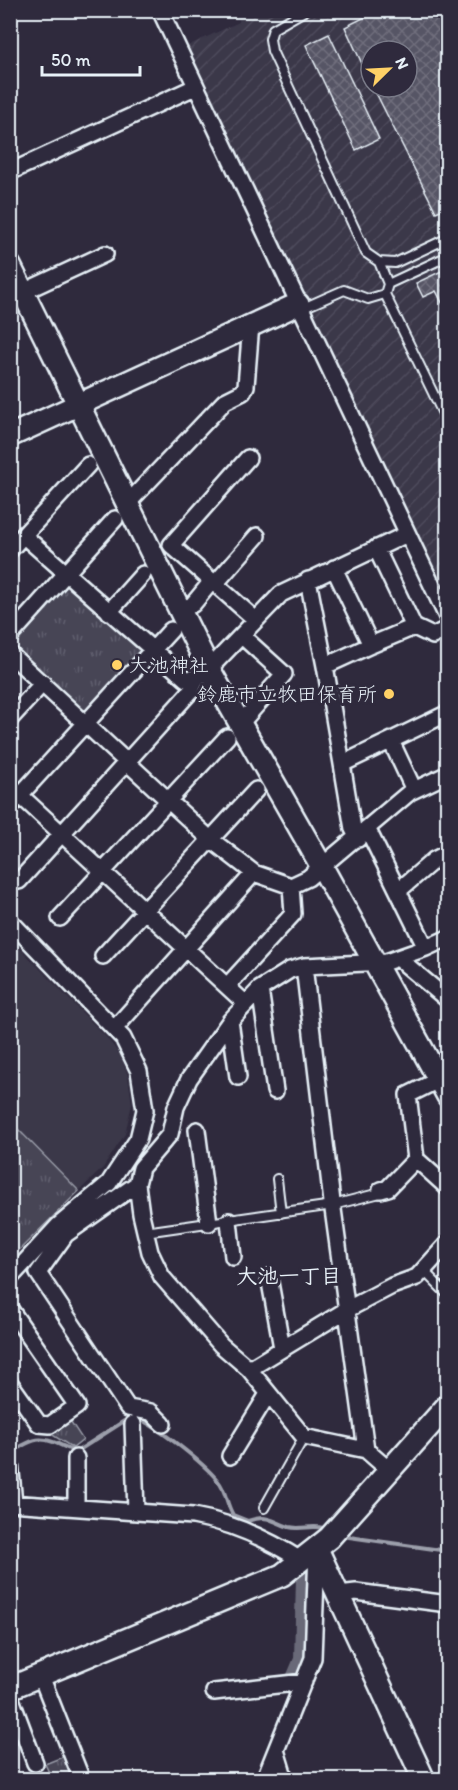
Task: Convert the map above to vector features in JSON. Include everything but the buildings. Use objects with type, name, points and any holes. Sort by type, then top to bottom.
[{"type":"street","points":[[160,10],[447,619]]},
{"type":"street","points":[[10,172],[195,87]]},
{"type":"street","points":[[23,292],[105,254]]},
{"type":"street","points":[[10,266],[77,404],[121,512],[175,621],[233,730],[322,867],[443,1088],[408,1095],[416,1159],[447,1188]]},
{"type":"street","points":[[10,436],[252,324],[300,306]]},
{"type":"street","points":[[10,636],[121,512],[225,401],[243,392],[246,386],[252,324]]},
{"type":"street","points":[[248,458],[171,545],[256,620]]},
{"type":"street","points":[[10,550],[88,465]]},
{"type":"street","points":[[19,880],[128,762],[191,691],[203,674],[281,594],[406,534]]},
{"type":"street","points":[[24,536],[179,675],[186,679],[203,674]]},
{"type":"street","points":[[246,1004],[62,834],[14,796],[87,722],[175,621],[256,536]]},
{"type":"street","points":[[376,548],[414,627],[433,636],[447,628]]},
{"type":"street","points":[[334,568],[371,645]]},
{"type":"street","points":[[109,612],[143,574]]},
{"type":"street","points":[[308,580],[353,829],[363,833],[398,891],[426,948]]},
{"type":"street","points":[[325,666],[414,627]]},
{"type":"street","points":[[60,918],[284,674],[242,636]]},
{"type":"street","points":[[10,654],[87,722],[210,839],[254,873],[291,886],[308,878],[414,790],[447,774]]},
{"type":"street","points":[[10,719],[43,684]]},
{"type":"street","points":[[342,764],[447,713]]},
{"type":"street","points":[[391,741],[414,790]]},
{"type":"street","points":[[103,956],[256,790]]},
{"type":"street","points":[[398,891],[434,860],[447,853]]},
{"type":"street","points":[[115,1028],[254,873]]},
{"type":"street","points":[[228,985],[293,914],[291,886]]},
{"type":"street","points":[[10,921],[123,1038],[139,1071],[145,1110],[142,1129],[125,1162],[109,1183],[10,1278]]},
{"type":"street","points":[[390,1471],[366,1450],[304,1437],[249,1369],[221,1345],[162,1276],[150,1252],[137,1184],[141,1168],[170,1134],[176,1107],[189,1079],[230,1022],[260,989],[290,970],[304,966],[374,962],[398,958],[447,938]]},
{"type":"street","points":[[398,958],[447,1000]]},
{"type":"street","points":[[304,966],[366,1450]]},
{"type":"street","points":[[260,989],[275,1091]]},
{"type":"street","points":[[230,1022],[238,1077]]},
{"type":"street","points":[[197,1130],[209,1223]]},
{"type":"street","points":[[381,1190],[388,1188],[416,1159]]},
{"type":"street","points":[[137,1184],[62,1230],[38,1272],[128,1408],[151,1413],[163,1424]]},
{"type":"street","points":[[229,1221],[233,1257]]},
{"type":"street","points":[[249,1369],[348,1309],[392,1286],[417,1277],[447,1243]]},
{"type":"street","points":[[269,1277],[282,1348]]},
{"type":"street","points":[[10,1309],[77,1406],[50,1425],[39,1424],[10,1383]]},
{"type":"street","points":[[230,1456],[268,1394]]},
{"type":"street","points":[[34,1763],[11,1687],[267,1583],[310,1555],[390,1471],[447,1405]]},
{"type":"street","points":[[133,1424],[136,1512]]},
{"type":"street","points":[[76,1458],[76,1508]]},
{"type":"street","points":[[11,1463],[12,1503],[193,1516],[221,1521],[310,1555],[339,1594],[424,1779]]},
{"type":"street","points":[[264,1779],[299,1683],[313,1658],[310,1555]]},
{"type":"street","points":[[339,1594],[356,1592],[447,1604]]},
{"type":"street","points":[[41,1676],[82,1779]]},
{"type":"street","points":[[214,1692],[299,1683]]},
{"type":"street","points":[[276,1750],[285,1779]]},
{"type":"lane","points":[[306,10],[273,28],[270,39],[272,51],[366,253],[379,262],[395,263],[447,238]]},
{"type":"lane","points":[[388,284],[447,256]]},
{"type":"lane","points":[[379,262],[388,284],[385,294],[447,424]]},
{"type":"lane","points":[[300,306],[344,290],[368,299],[385,294]]},
{"type":"lane","points":[[277,1179],[281,1213]]},
{"type":"lane","points":[[145,1232],[333,1205],[380,1193],[381,1190]]},
{"type":"lane","points":[[423,1270],[447,1295]]},
{"type":"lane","points":[[264,1508],[304,1437]]},
{"type":"shaded area","points":[[239,11],[447,11],[447,607],[183,48],[239,22]]},
{"type":"shaded area","points":[[10,938],[107,1038],[121,1056],[128,1075],[132,1104],[125,1134],[103,1168],[79,1191],[11,1122]]},
{"type":"green space","points":[[68,580],[145,649],[87,716],[11,647],[12,641]]},
{"type":"green space","points":[[11,1122],[79,1191],[11,1258]]},
{"type":"green space","points":[[69,1419],[83,1440],[73,1448],[48,1432]]},
{"type":"green space","points":[[65,1756],[76,1779],[52,1779],[45,1764]]},
{"type":"waterway","points":[[10,1454],[35,1440],[57,1443],[76,1452],[132,1416],[164,1434],[211,1474],[223,1489],[233,1515],[248,1521],[266,1518],[293,1528],[323,1528]]},
{"type":"waterway","points":[[342,1536],[448,1551]]},
{"type":"waterway","points":[[294,1686],[305,1660],[307,1578]]},
{"type":"place","name":"大池神社","points":[[117,665]]},
{"type":"place","name":"鈴鹿市立牧田保育所","points":[[389,694]]},
{"type":"district","name":"大池一丁目","points":[[289,1275]]}]
